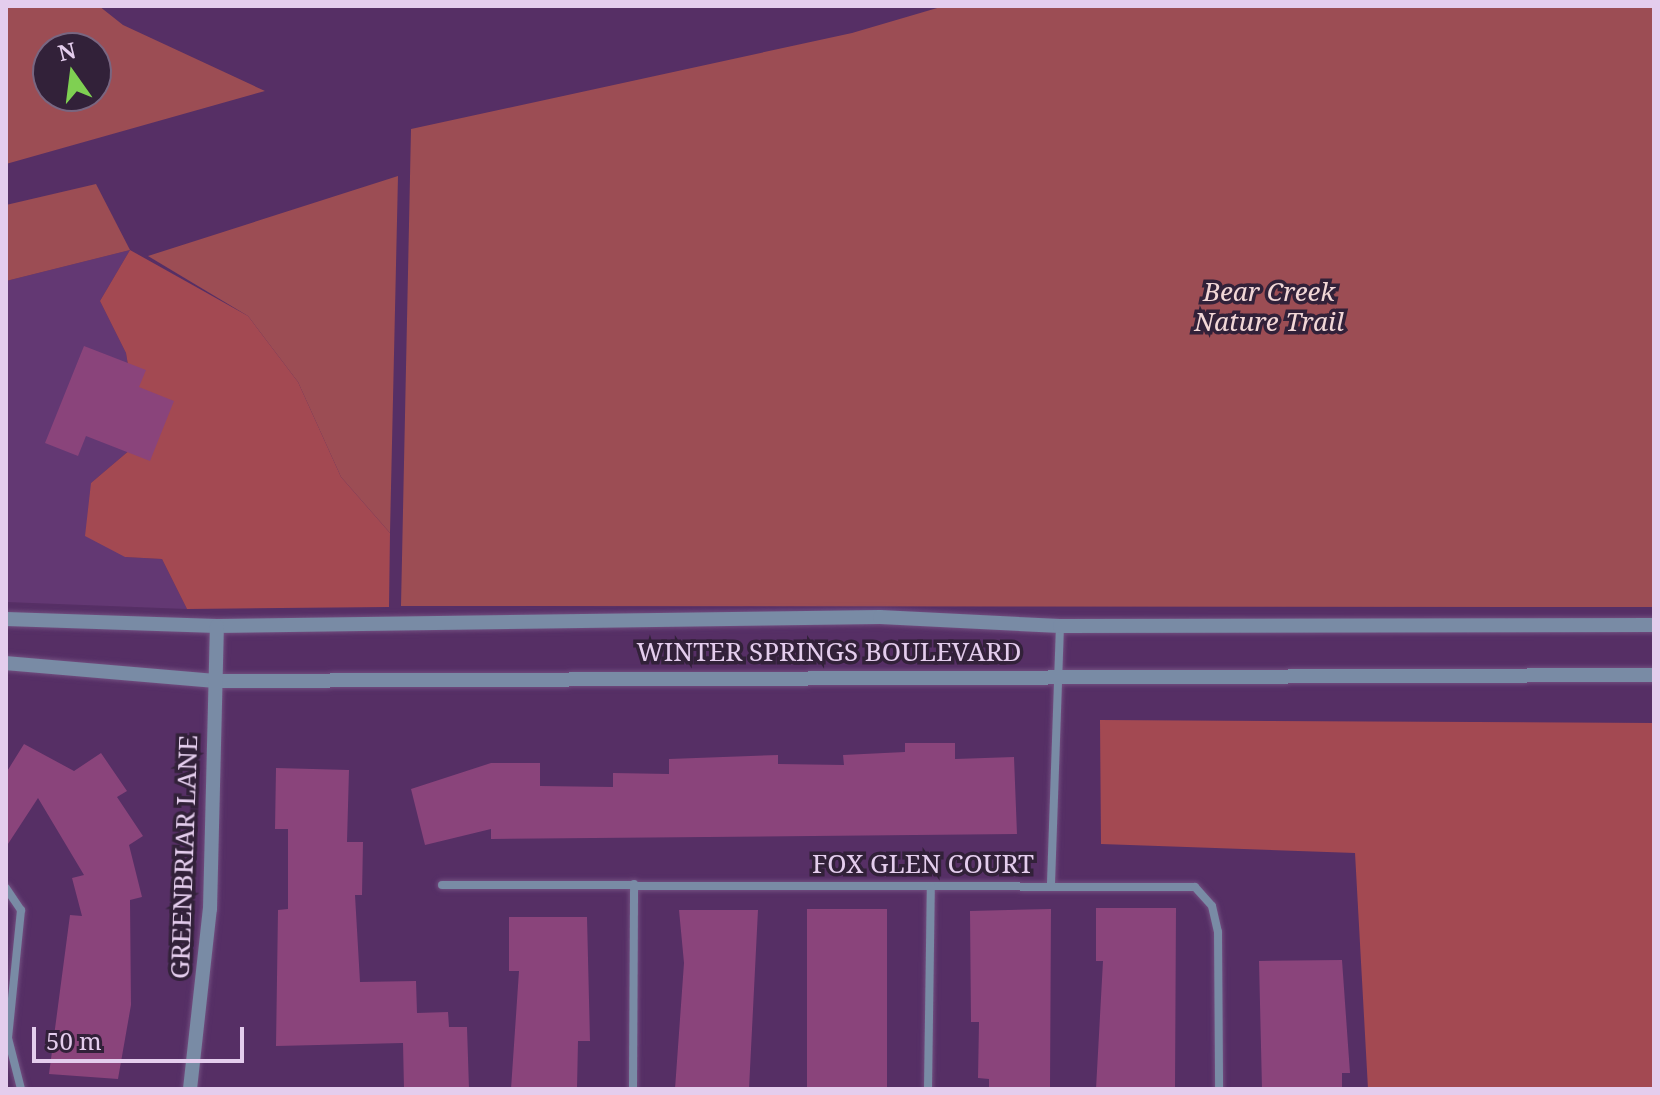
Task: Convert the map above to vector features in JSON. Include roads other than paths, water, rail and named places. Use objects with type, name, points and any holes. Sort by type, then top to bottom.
[{"type":"street","name":"WINTER SPRINGS BOULEVARD","points":[[6,619],[217,626],[865,617],[1060,626],[1654,625]]},
{"type":"street","name":"GREENBRIAR LANE","points":[[190,1089],[210,909],[217,626]]},
{"type":"street","points":[[1051,883],[1060,626]]},
{"type":"street","name":"WINTER SPRINGS BOULEVARD","points":[[6,663],[214,681],[1057,675],[1654,675]]},
{"type":"street","name":"FOX GLEN COURT","points":[[442,885],[931,886],[1173,882],[1195,887],[1212,906],[1219,1089]]},
{"type":"street","points":[[633,1089],[634,884]]},
{"type":"street","points":[[928,1089],[931,886]]},
{"type":"street","points":[[6,888],[21,910],[8,1038],[21,1089]]},
{"type":"park label","name":"Bear Creek Nature Trail","points":[[1269,307]]}]
